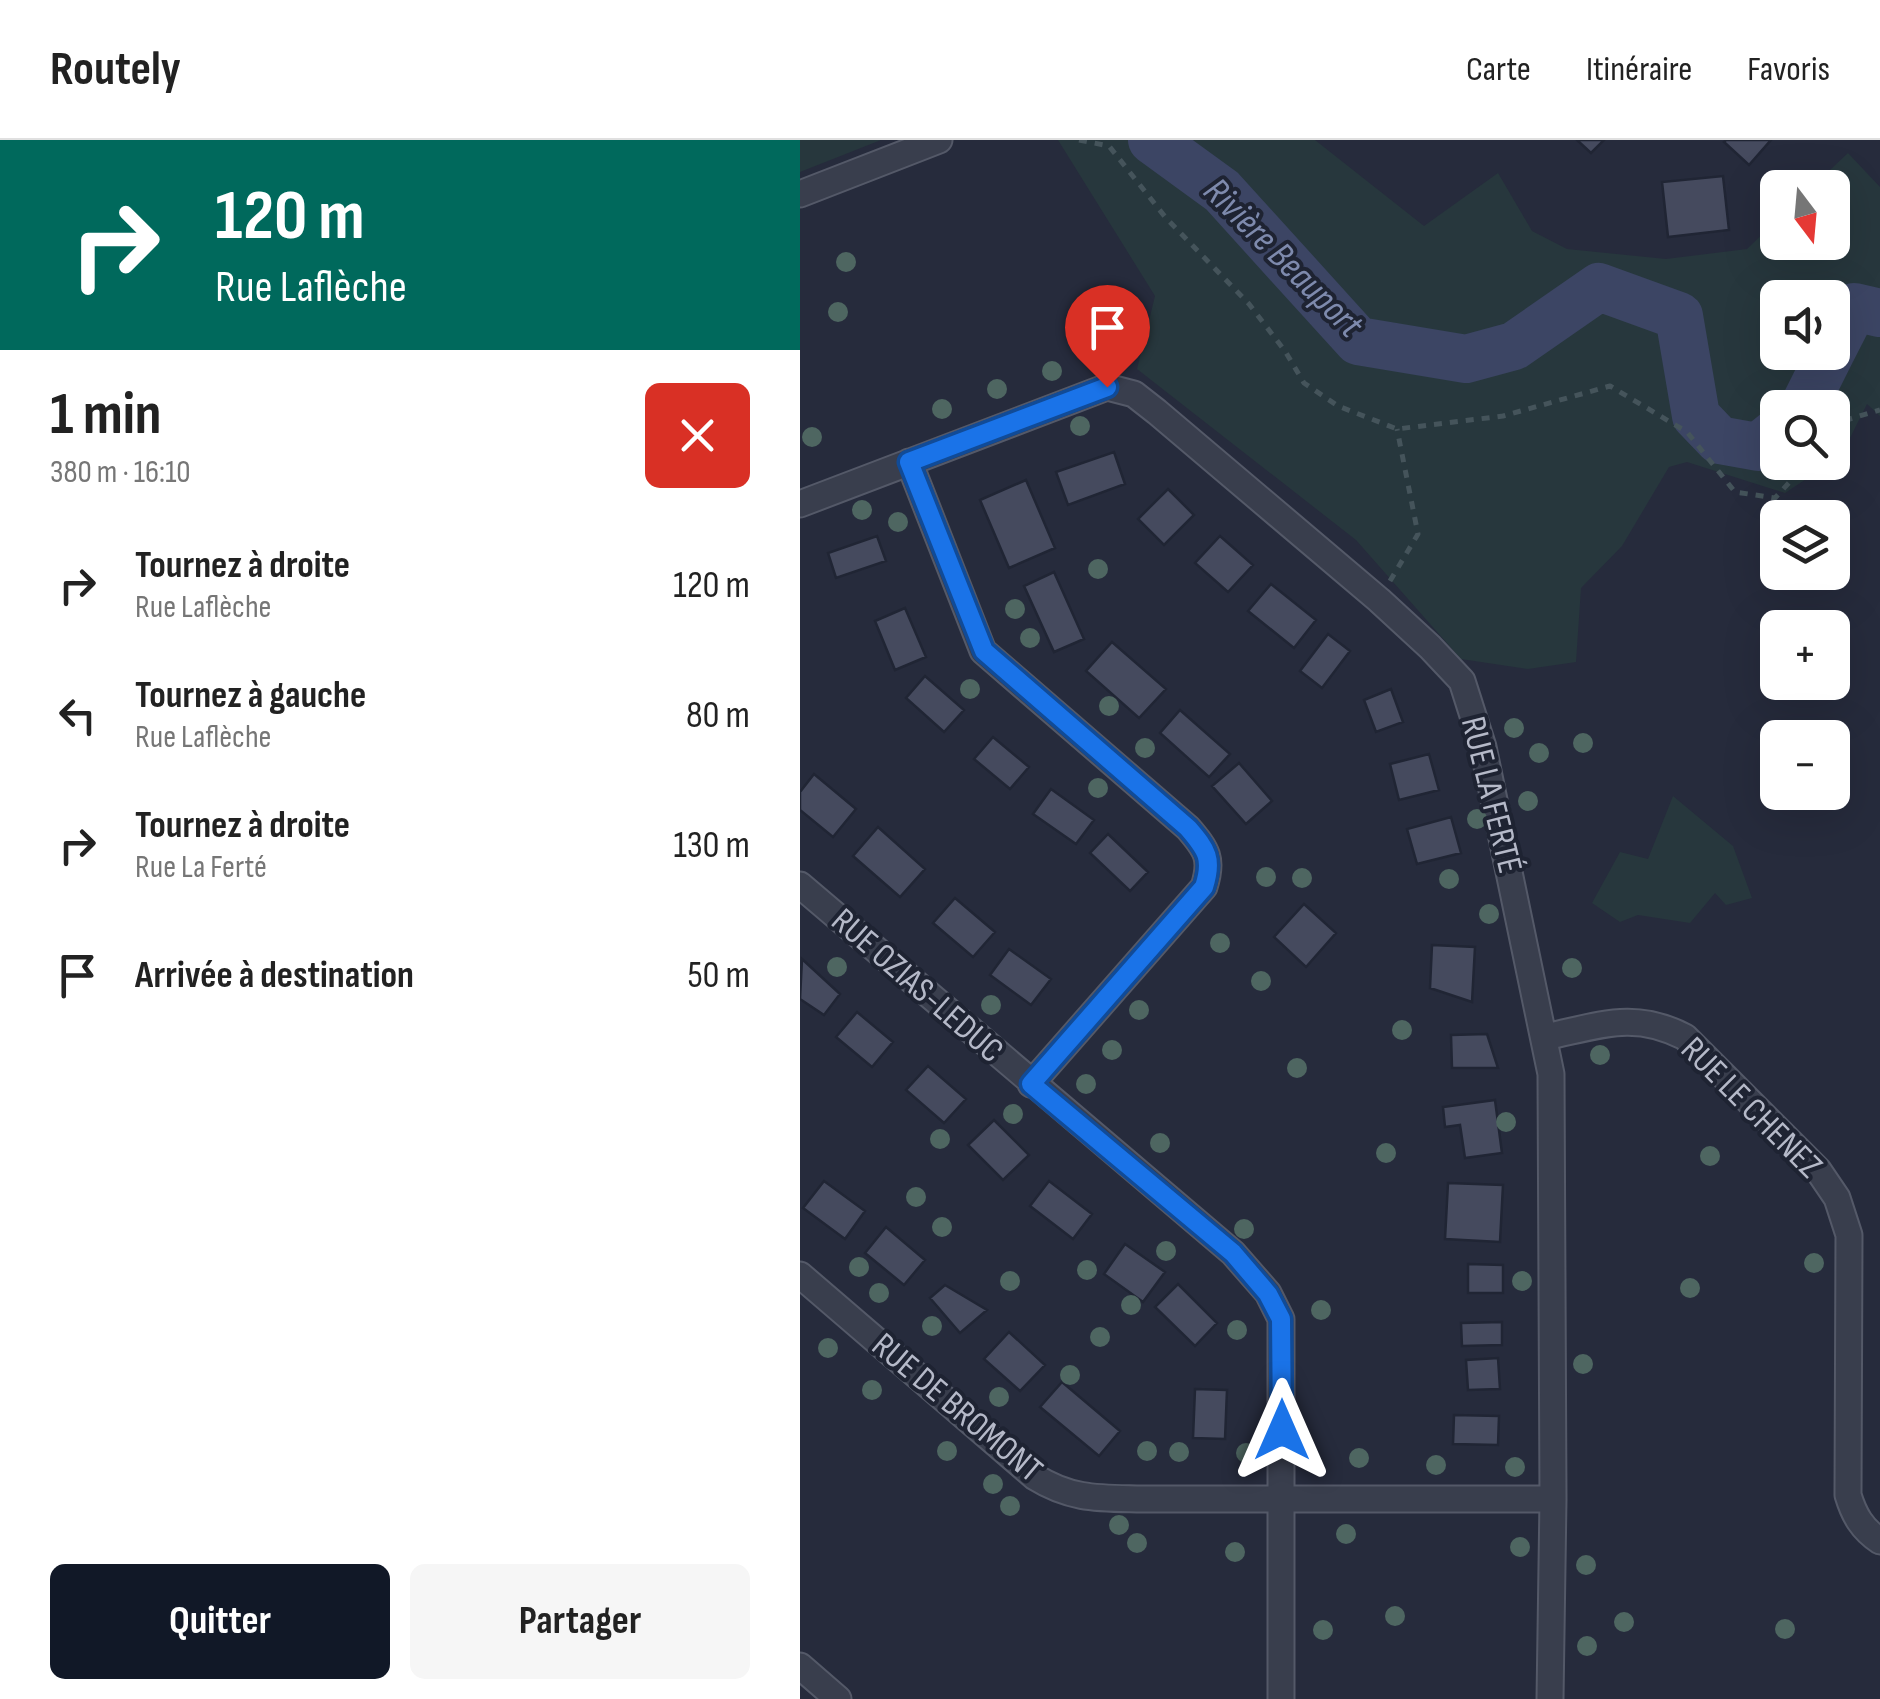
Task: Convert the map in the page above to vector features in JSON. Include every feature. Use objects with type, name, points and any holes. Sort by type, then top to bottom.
[{"type":"street","points":[[800,194],[939,140]]},
{"type":"street","name":"RUE LA FERTÉ","points":[[800,504],[1107,387],[1134,394],[1379,600],[1462,681],[1483,747],[1551,1074],[1550,1699]]},
{"type":"street","points":[[909,462],[984,651],[1188,828],[1204,846],[1210,867],[1204,887],[1031,1084]]},
{"type":"street","name":"RUE OZIAS-LEDUC","points":[[800,885],[1233,1253],[1268,1294],[1281,1319],[1280,1699]]},
{"type":"street","name":"RUE LE CHENEZ","points":[[1546,1037],[1630,1020],[1663,1025],[1685,1037],[1818,1170],[1837,1198],[1849,1235],[1848,1495],[1855,1516],[1880,1541]]},
{"type":"street","name":"RUE DE BROMONT","points":[[800,1275],[1058,1492],[1092,1497],[1553,1499]]},
{"type":"street","points":[[800,1666],[838,1699]]},
{"type":"path","points":[[1079,140],[1109,146],[1166,218],[1249,304],[1304,383],[1338,406],[1397,429],[1503,416],[1610,386],[1688,432],[1735,492],[1775,498],[1792,480]]},
{"type":"path","points":[[1850,419],[1880,410]]},
{"type":"path","points":[[1379,600],[1418,534],[1397,429]]},
{"type":"shaded area","points":[[800,140],[881,140],[800,172]]},
{"type":"shaded area","points":[[1058,140],[1315,140],[1424,226],[1498,173],[1532,231],[1567,249],[1666,259],[1747,249],[1760,236],[1760,260],[1850,260],[1850,170],[1830,170],[1848,153],[1880,187],[1880,416],[1867,404],[1850,438],[1850,390],[1760,390],[1760,480],[1805,480],[1785,493],[1687,462],[1669,467],[1622,546],[1581,588],[1576,662],[1528,669],[1461,659],[1356,540],[1137,369],[1155,296]]},
{"type":"shaded area","points":[[1673,796],[1733,846],[1752,898],[1726,905],[1715,893],[1690,923],[1638,915],[1620,922],[1592,903],[1620,852],[1648,859]]},
{"type":"building","points":[[1577,140],[1604,140],[1591,153]]},
{"type":"building","points":[[1726,140],[1771,140],[1749,165]]},
{"type":"building","points":[[1723,176],[1729,230],[1668,237],[1662,182]]},
{"type":"building","points":[[1114,452],[1125,484],[1068,505],[1056,472]]},
{"type":"building","points":[[1026,480],[1055,548],[1009,568],[980,500]]},
{"type":"building","points":[[1168,489],[1194,515],[1164,545],[1138,519]]},
{"type":"building","points":[[877,536],[886,561],[836,578],[828,553]]},
{"type":"building","points":[[1220,536],[1253,565],[1228,592],[1195,563]]},
{"type":"building","points":[[1054,572],[1084,639],[1054,652],[1024,586]]},
{"type":"building","points":[[1271,584],[1316,620],[1294,648],[1248,611]]},
{"type":"building","points":[[905,608],[926,657],[895,670],[875,621]]},
{"type":"building","points":[[1328,634],[1350,651],[1322,688],[1300,671]]},
{"type":"building","points":[[1112,642],[1166,689],[1139,718],[1086,671]]},
{"type":"building","points":[[925,676],[964,710],[944,732],[906,698]]},
{"type":"building","points":[[1391,689],[1403,722],[1376,732],[1364,700]]},
{"type":"building","points":[[1180,710],[1230,754],[1209,777],[1160,733]]},
{"type":"building","points":[[993,737],[1029,767],[1010,789],[974,759]]},
{"type":"building","points":[[1429,754],[1439,790],[1399,800],[1390,764]]},
{"type":"building","points":[[1239,763],[1272,801],[1246,824],[1212,786]]},
{"type":"building","points":[[814,774],[856,809],[833,837],[800,810],[800,792]]},
{"type":"building","points":[[1051,789],[1094,820],[1076,844],[1033,814]]},
{"type":"building","points":[[1451,817],[1461,853],[1417,864],[1407,829]]},
{"type":"building","points":[[878,827],[925,869],[900,897],[853,856]]},
{"type":"building","points":[[1108,834],[1148,872],[1130,891],[1090,853]]},
{"type":"building","points":[[955,898],[995,932],[973,957],[933,923]]},
{"type":"building","points":[[1304,904],[1336,933],[1306,967],[1274,937]]},
{"type":"building","points":[[1432,945],[1475,947],[1472,1002],[1430,988]]},
{"type":"building","points":[[1009,949],[1051,979],[1031,1005],[990,975]]},
{"type":"building","points":[[802,959],[840,994],[824,1015],[800,999]]},
{"type":"building","points":[[857,1012],[893,1042],[872,1067],[836,1037]]},
{"type":"building","points":[[1487,1034],[1498,1068],[1452,1068],[1451,1035]]},
{"type":"building","points":[[928,1066],[966,1099],[944,1123],[906,1090]]},
{"type":"building","points":[[1495,1100],[1502,1153],[1465,1158],[1460,1125],[1445,1127],[1443,1107]]},
{"type":"building","points":[[994,1120],[1029,1155],[1003,1180],[968,1145]]},
{"type":"building","points":[[824,1181],[865,1211],[845,1239],[803,1208]]},
{"type":"building","points":[[1049,1181],[1092,1214],[1073,1239],[1030,1206]]},
{"type":"building","points":[[1448,1183],[1503,1185],[1500,1242],[1445,1239]]},
{"type":"building","points":[[886,1227],[925,1260],[904,1285],[865,1253]]},
{"type":"building","points":[[1125,1244],[1165,1272],[1143,1302],[1104,1274]]},
{"type":"building","points":[[1468,1264],[1503,1265],[1503,1293],[1468,1293]]},
{"type":"building","points":[[1178,1284],[1217,1323],[1195,1346],[1155,1307]]},
{"type":"building","points":[[945,1285],[987,1310],[960,1333],[930,1298]]},
{"type":"building","points":[[1502,1322],[1502,1345],[1462,1346],[1461,1323]]},
{"type":"building","points":[[1009,1332],[1045,1365],[1020,1391],[984,1359]]},
{"type":"building","points":[[1498,1358],[1500,1389],[1468,1390],[1466,1360]]},
{"type":"building","points":[[1062,1382],[1120,1431],[1099,1456],[1040,1407]]},
{"type":"building","points":[[1195,1389],[1227,1390],[1225,1439],[1193,1438]]},
{"type":"building","points":[[1454,1415],[1499,1416],[1498,1445],[1453,1444]]},
{"type":"waterway","name":"Rivière Beauport","points":[[1152,140],[1222,191],[1358,341],[1466,359],[1514,346],[1599,287],[1679,316],[1696,416],[1719,440],[1760,445]]},
{"type":"waterway","name":"Rivière Beauport","points":[[1850,315],[1854,307],[1880,313]]},
{"type":"waterway","name":"Rivière Beauport","points":[[1812,390],[1822,370]]},
{"type":"route","points":[[1107,387],[909,462],[984,651],[1204,846],[1210,867],[1204,887],[1031,1084],[1233,1253],[1268,1294],[1281,1319],[1282,1430]]}]
